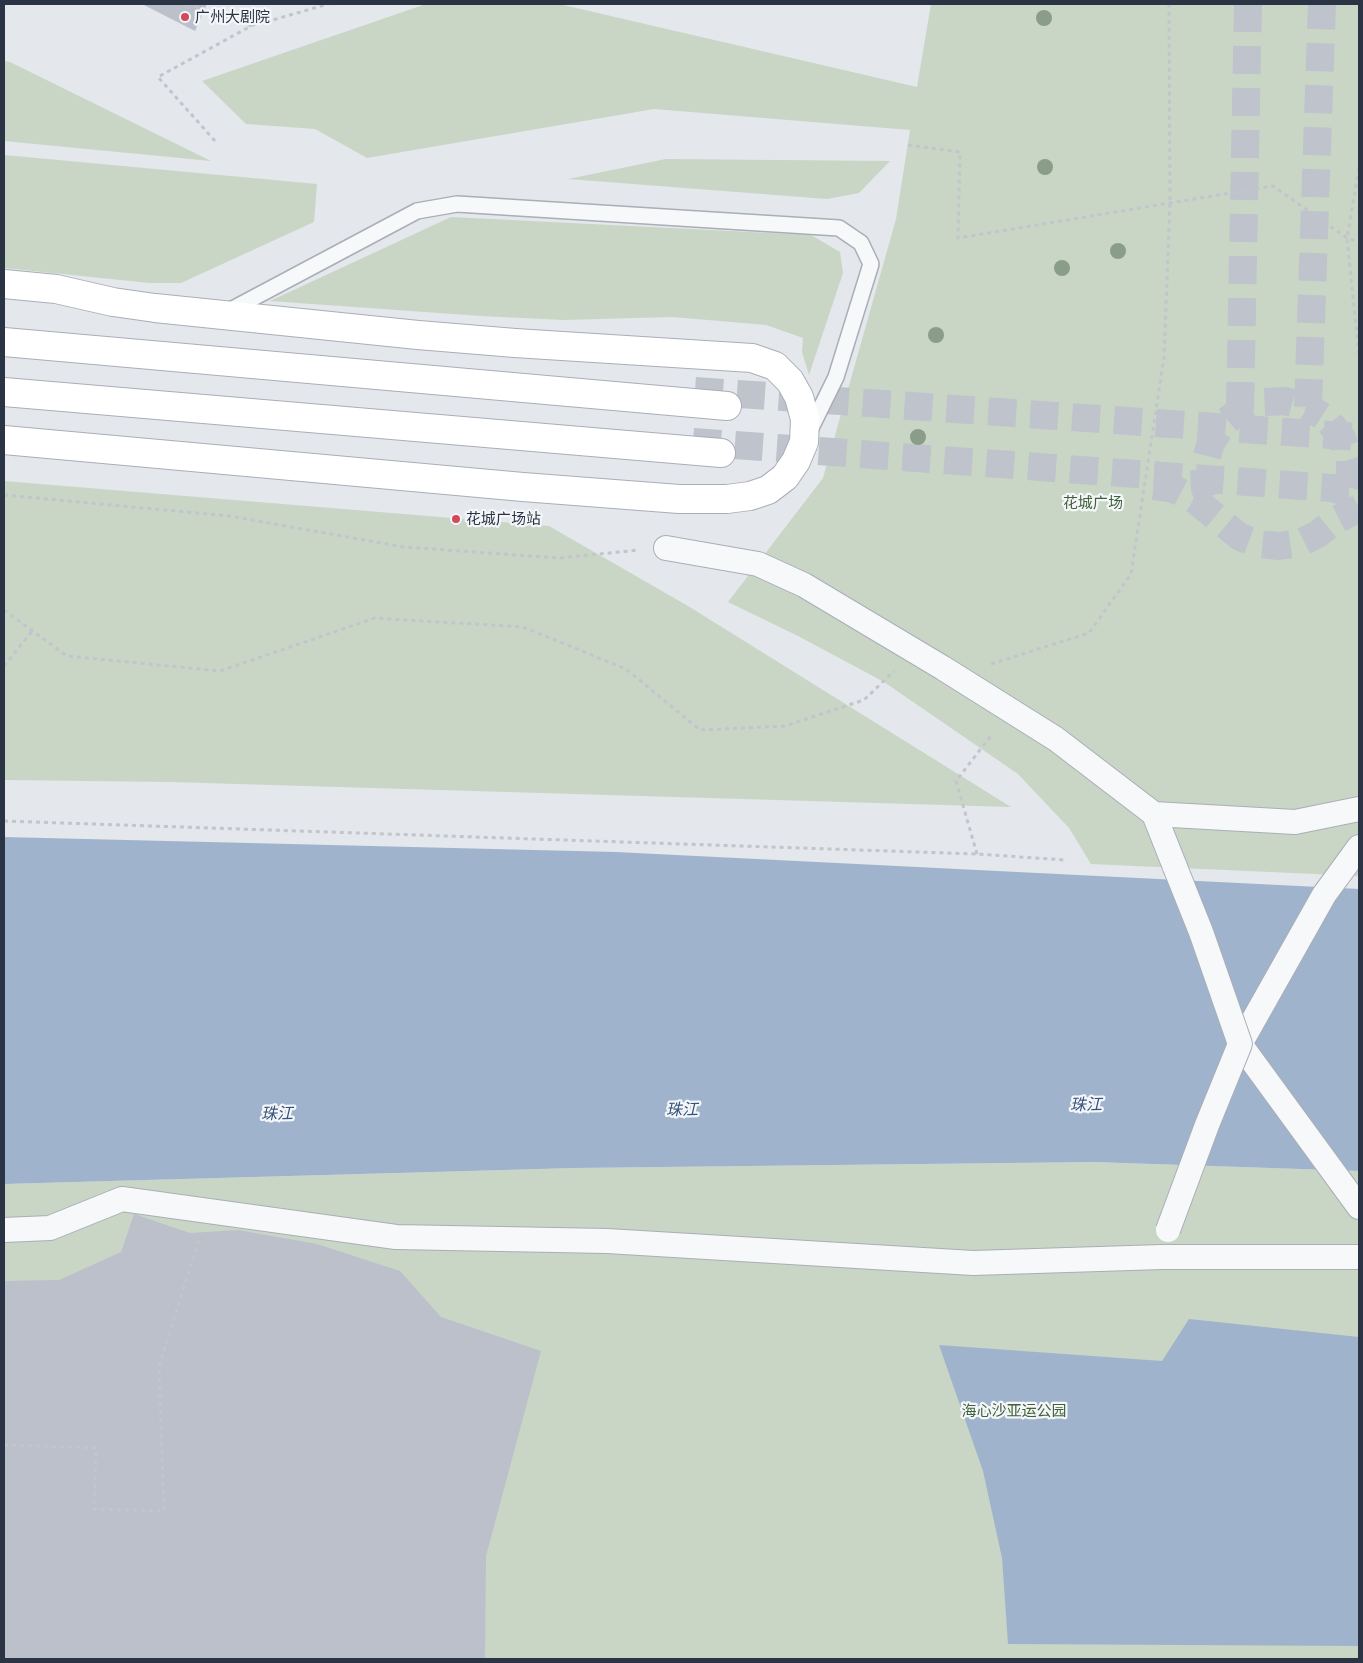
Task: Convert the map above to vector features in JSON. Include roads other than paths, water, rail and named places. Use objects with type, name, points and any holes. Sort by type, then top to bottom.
[{"type":"main road","points":[[4,284],[56,289],[113,302],[155,308],[222,315],[505,342],[752,358],[775,366],[790,381],[799,397],[805,419],[804,442],[796,461],[785,477],[768,490],[750,496],[727,499],[679,499],[4,440]]},
{"type":"main road","points":[[4,342],[727,406]]},
{"type":"main road","points":[[4,392],[721,454]]},
{"type":"street","points":[[666,548],[758,564],[804,584],[955,675],[1056,739],[1154,814],[1202,932],[1240,1044],[1359,1207]]},
{"type":"street","points":[[1154,814],[1295,822],[1359,809]]},
{"type":"street","points":[[1162,1257],[1168,1230],[1207,1125],[1240,1044],[1324,895],[1359,847]]},
{"type":"street","points":[[4,1230],[50,1228],[122,1199],[396,1237],[607,1241],[973,1263],[1162,1257],[1359,1257]]},
{"type":"lane","points":[[222,315],[417,211],[457,204],[839,228],[861,243],[871,264],[836,377],[804,442]]},
{"type":"water","name":"珠江","points":[[4,837],[616,852],[1359,889],[1359,1171],[1094,1162],[575,1168],[4,1184]]},
{"type":"water","points":[[1189,1319],[1359,1337],[1359,1646],[1008,1644],[1002,1558],[983,1471],[939,1345],[1162,1361]]},
{"type":"tunnel","points":[[1240,410],[1248,4]]},
{"type":"tunnel","points":[[1308,407],[1322,4]]},
{"type":"tunnel","points":[[695,391],[1359,437]]},
{"type":"tunnel","points":[[1208,497],[1205,488],[1204,468],[1210,445],[1222,425],[1240,410],[1262,402],[1285,401],[1308,407],[1322,416]]},
{"type":"tunnel","points":[[1330,423],[1342,438],[1350,461],[1350,484],[1343,506]]},
{"type":"tunnel","points":[[693,442],[1359,490]]},
{"type":"tunnel","points":[[1154,486],[1174,489],[1195,500],[1240,537],[1259,544],[1279,546],[1300,543],[1318,534],[1334,521],[1359,508]]},
{"type":"place","name":"广州大剧院","points":[[185,17]]},
{"type":"place","name":"花城广场站","points":[[456,519]]},
{"type":"park label","name":"花城广场","points":[[1093,503]]},
{"type":"park label","name":"海心沙亚运公园","points":[[1014,1411]]}]
